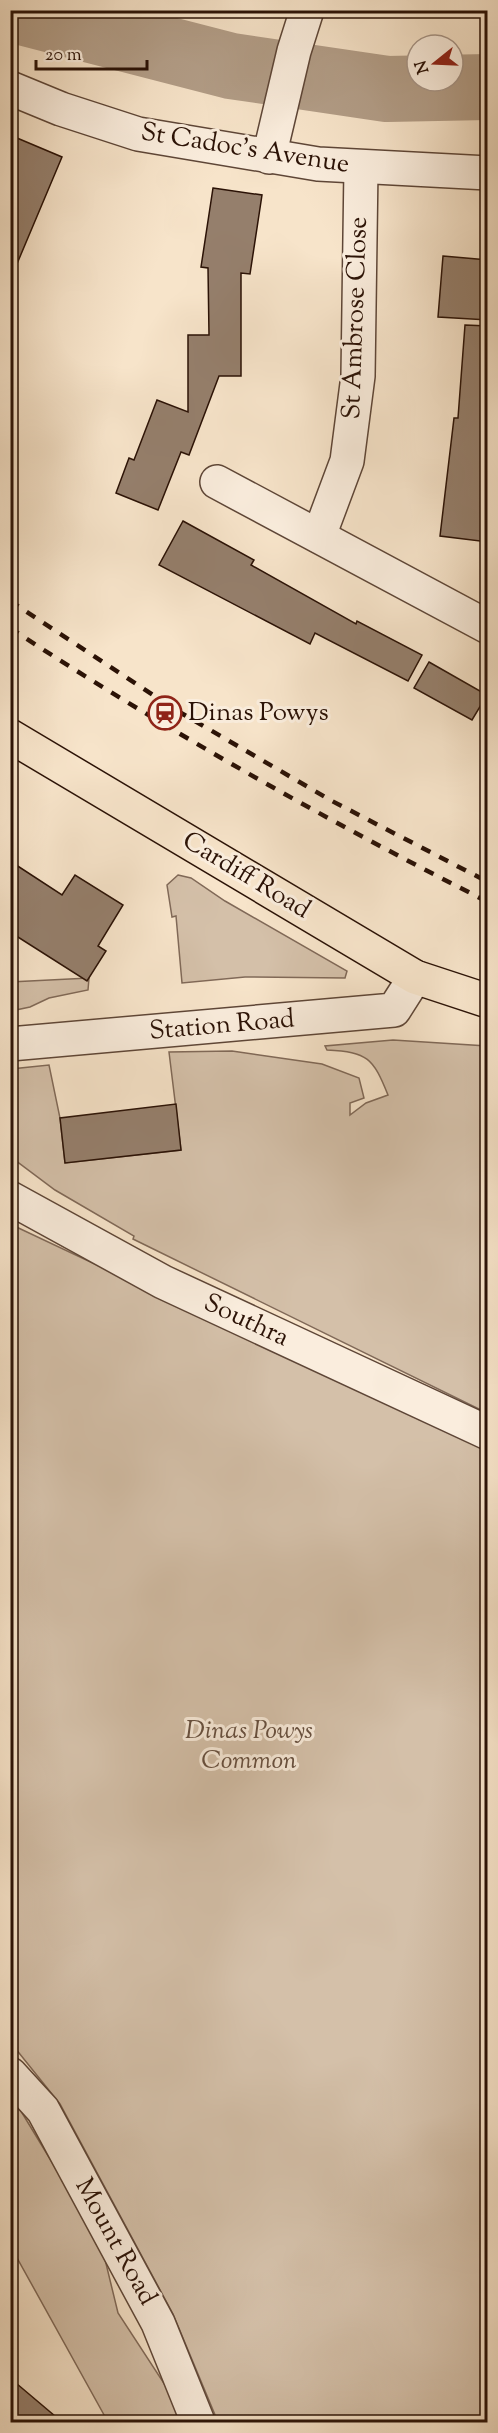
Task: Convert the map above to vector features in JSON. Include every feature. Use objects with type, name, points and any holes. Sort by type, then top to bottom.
[{"type":"main road","name":"Cardiff Road","points":[[10,736],[415,977],[488,1001]]},
{"type":"street","points":[[269,157],[294,51],[307,10]]},
{"type":"street","name":"St Cadoc's Avenue","points":[[10,88],[61,109],[138,134],[269,157],[361,168],[488,173]]},
{"type":"street","name":"St Ambrose Close","points":[[318,536],[347,461],[358,376],[361,168]]},
{"type":"street","points":[[217,482],[488,627]]},
{"type":"street","name":"Station Road","points":[[10,1044],[394,1010],[415,977]]},
{"type":"street","name":"Southra","points":[[10,1198],[163,1282],[488,1434]]},
{"type":"street","name":"Mount Road","points":[[10,2074],[43,2110],[159,2322],[198,2422]]},
{"type":"green space","points":[[178,875],[191,878],[225,901],[347,971],[345,978],[245,977],[182,983],[176,916],[172,917],[167,885]]},
{"type":"green space","points":[[89,978],[88,990],[49,998],[30,1007],[11,1011],[10,982]]},
{"type":"green space","points":[[393,1040],[487,1046],[487,1413],[133,1239],[134,1236],[55,1190],[11,1157],[11,1069],[49,1065],[60,1118],[65,1163],[181,1150],[169,1052],[232,1051],[322,1064],[359,1078],[364,1098],[350,1103],[350,1115],[366,1103],[388,1095],[378,1073],[367,1059],[352,1053],[327,1050],[325,1046]]},
{"type":"green space","name":"Dinas Powys Common","points":[[10,1224],[487,1449],[487,2422],[218,2422],[173,2314],[60,2104],[11,2043]]},
{"type":"green space","points":[[10,2093],[101,2243],[118,2313],[187,2422],[108,2422],[11,2247]]},
{"type":"building","points":[[17,138],[62,157],[11,278],[10,154]]},
{"type":"building","points":[[213,188],[262,195],[250,274],[241,273],[241,376],[219,376],[189,455],[181,452],[158,510],[116,493],[129,458],[134,460],[157,400],[188,412],[188,335],[209,335],[208,268],[201,267]]},
{"type":"building","points":[[443,256],[488,260],[488,320],[438,317]]},
{"type":"building","points":[[465,325],[488,326],[488,542],[440,536],[454,418],[458,418]]},
{"type":"building","points":[[183,521],[254,560],[251,565],[356,624],[357,621],[422,655],[408,681],[315,633],[310,644],[159,565]]},
{"type":"building","points":[[429,662],[487,695],[472,720],[414,688]]},
{"type":"building","points":[[10,861],[62,895],[75,875],[123,905],[98,946],[106,951],[87,981],[10,932]]},
{"type":"building","points":[[176,1104],[181,1150],[65,1163],[60,1118]]},
{"type":"building","points":[[10,2378],[62,2422],[10,2422]]},
{"type":"waterway","points":[[14,10],[231,66],[387,89],[488,87]]},
{"type":"railway","points":[[10,601],[176,710],[332,801],[488,882]]},
{"type":"railway","points":[[10,628],[127,702],[245,772],[488,902]]},
{"type":"place","name":"Dinas Powys","points":[[165,713]]}]
